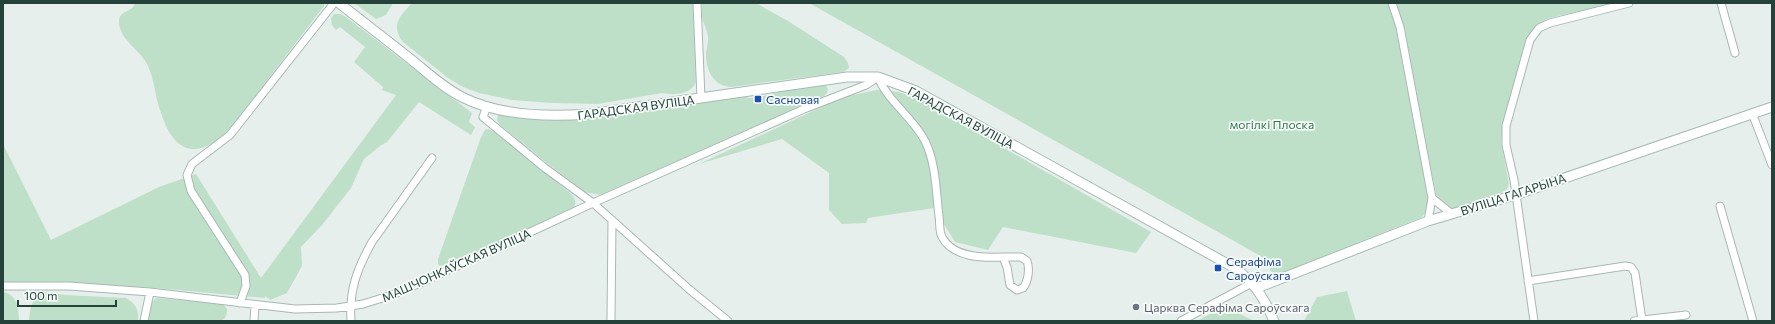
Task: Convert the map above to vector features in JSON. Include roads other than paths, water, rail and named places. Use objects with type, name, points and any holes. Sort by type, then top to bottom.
[{"type":"main road","name":"ГАРАДСКАЯ ВУЛІЦА","points":[[338,3],[444,86],[463,98],[487,106],[526,114],[570,115],[701,98],[832,78],[878,77],[923,95],[1222,260],[1241,272],[1255,285],[1274,321]]},
{"type":"main road","name":"ВУЛІЦА ГАГАРЫНА","points":[[1255,285],[1428,222],[1515,195],[1772,107]]},
{"type":"street","points":[[240,303],[246,286],[244,274],[191,191],[187,175],[192,164],[235,130],[334,3]]},
{"type":"street","points":[[697,3],[701,98]]},
{"type":"street","points":[[1392,3],[1400,27],[1432,198],[1428,222]]},
{"type":"street","points":[[1534,321],[1514,180],[1506,145],[1506,126],[1530,40],[1539,28],[1550,22],[1629,3]]},
{"type":"street","points":[[1721,3],[1735,53]]},
{"type":"street","points":[[878,77],[889,96],[913,122],[926,143],[933,166],[942,237],[954,249],[969,255],[986,258],[1003,257],[1021,257],[1027,261],[1028,268],[1026,283],[1023,288],[1017,290],[1010,285],[1008,267],[1003,257]]},
{"type":"street","name":"МАШЧОНКАЎСКАЯ ВУЛІЦА","points":[[3,286],[42,285],[150,292],[255,305],[310,309],[350,306],[392,295],[420,283],[593,203],[866,84],[878,77]]},
{"type":"street","points":[[487,106],[483,117],[545,168],[593,203],[690,290],[728,321]]},
{"type":"street","points":[[1752,113],[1772,165]]},
{"type":"street","points":[[350,321],[350,306],[353,284],[364,256],[372,242],[432,158]]},
{"type":"street","points":[[1432,198],[1452,214]]},
{"type":"street","points":[[1720,206],[1753,321]]},
{"type":"street","points":[[611,321],[612,220]]},
{"type":"street","points":[[1528,280],[1625,266],[1631,267],[1635,273],[1642,320]]},
{"type":"street","points":[[1181,321],[1255,285]]},
{"type":"street","points":[[144,321],[150,292]]},
{"type":"street","points":[[254,321],[255,305]]},
{"type":"street","points":[[1634,321],[1686,315]]},
{"type":"place","name":"Сасновая","points":[[758,99]]},
{"type":"place","name":"Серафіма Сароўскага","points":[[1218,268]]},
{"type":"place","name":"Царква Серафіма Сароўскага","points":[[1136,307]]},
{"type":"park label","name":"могілкі Плоска","points":[[1272,124]]}]
